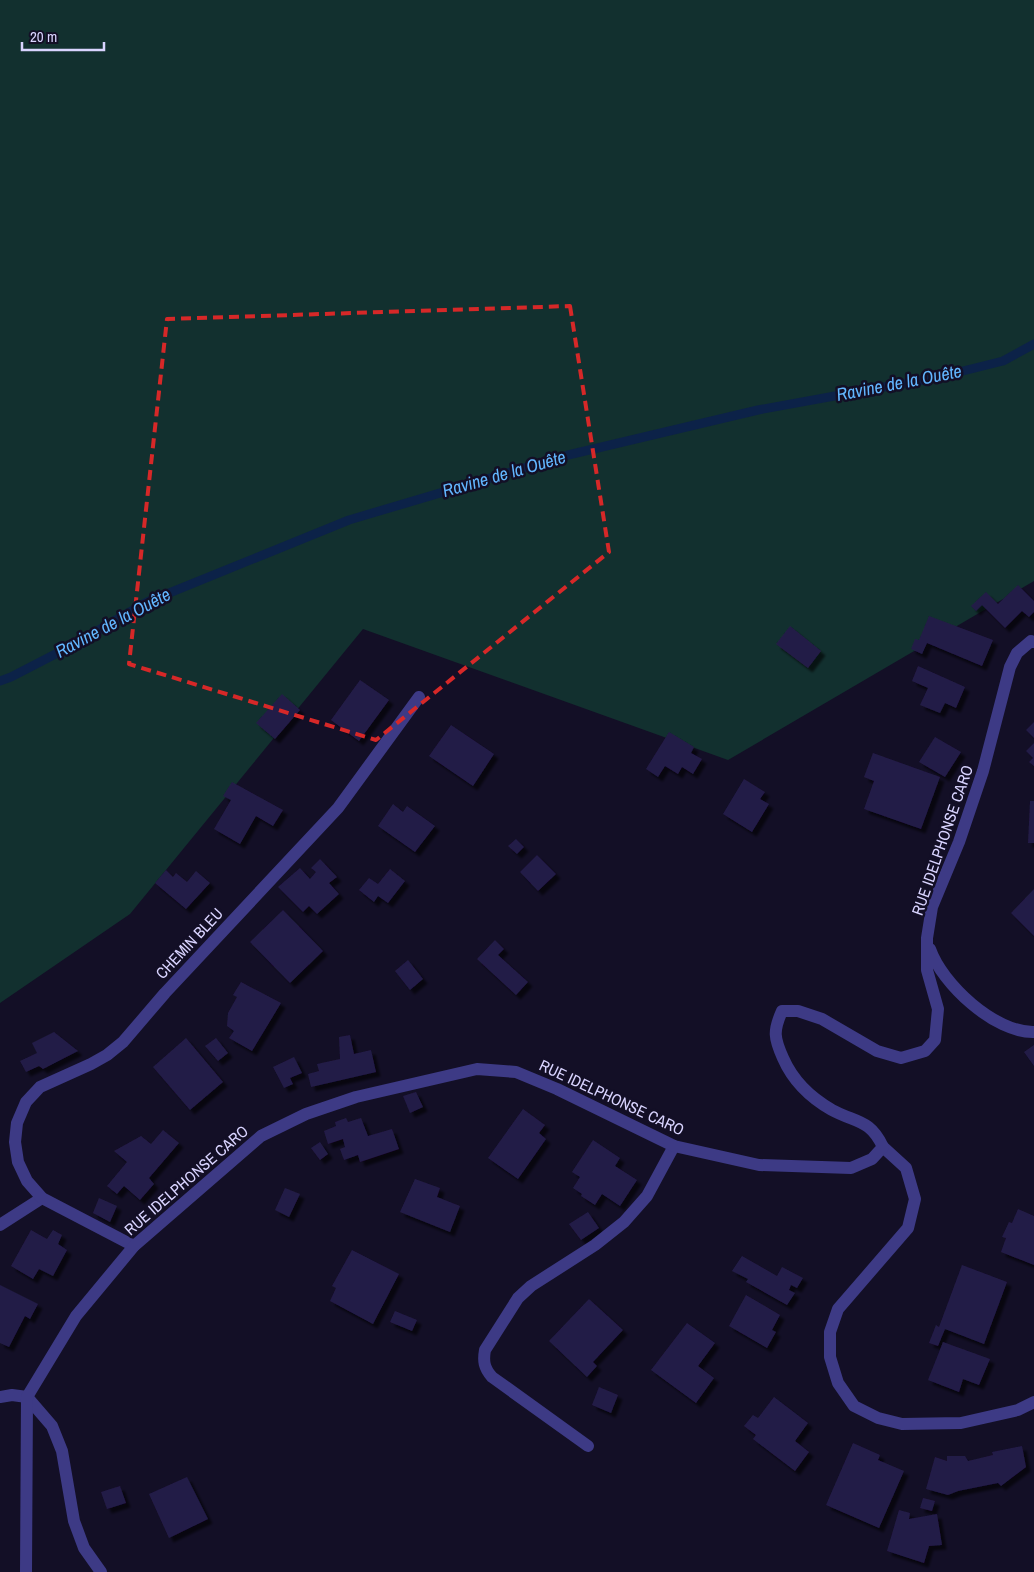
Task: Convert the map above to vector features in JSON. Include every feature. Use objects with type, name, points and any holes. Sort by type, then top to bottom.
[{"type":"street","name":"RUE IDELPHONSE CARO","points":[[26,1397],[76,1316],[134,1246],[261,1136],[306,1114],[356,1097],[477,1069],[516,1072],[557,1089],[674,1146],[759,1165],[851,1168],[872,1159],[883,1147],[877,1134],[862,1123],[834,1111],[809,1095],[788,1070],[777,1044],[775,1026],[782,1011],[798,1011],[822,1020],[877,1051],[901,1058],[925,1051],[934,1040],[938,1009],[927,970],[927,938],[932,908],[959,842],[983,771],[1010,667],[1017,653],[1031,642],[1034,642]]},
{"type":"street","name":"CHEMIN BLEU","points":[[134,1246],[42,1198],[27,1181],[18,1162],[15,1142],[17,1123],[26,1102],[40,1088],[91,1064],[107,1055],[123,1042],[165,992],[338,808],[419,698]]},
{"type":"street","points":[[927,938],[934,961],[948,980],[988,1017],[1014,1029],[1034,1032]]},
{"type":"street","points":[[588,1446],[492,1377],[486,1370],[483,1359],[484,1350],[518,1298],[531,1286],[595,1245],[624,1222],[647,1196],[674,1146]]},
{"type":"street","points":[[883,1147],[906,1168],[915,1199],[908,1228],[838,1309],[830,1332],[830,1357],[838,1383],[854,1406],[878,1418],[902,1424],[961,1423],[1018,1410],[1034,1402]]},
{"type":"street","points":[[0,1225],[42,1198]]},
{"type":"street","points":[[0,1396],[26,1397],[52,1426],[62,1451],[74,1521],[84,1548],[101,1572]]},
{"type":"street","points":[[26,1397],[26,1572]]},
{"type":"highlighted area","points":[[570,306],[609,552],[376,740],[129,664],[167,319]]},
{"type":"green space","points":[[0,0],[1034,0],[1034,581],[728,760],[363,629],[130,914],[0,1003]]},
{"type":"building","points":[[1018,585],[1034,601],[1034,612],[1029,617],[1022,611],[1005,628],[982,605],[976,611],[971,606],[986,592],[998,604]]},
{"type":"building","points":[[929,616],[993,640],[982,666],[927,643],[922,654],[911,649],[915,639],[919,640]]},
{"type":"building","points":[[790,626],[821,651],[808,668],[776,644]]},
{"type":"building","points":[[918,666],[965,687],[956,708],[945,703],[940,713],[920,705],[928,688],[912,681]]},
{"type":"building","points":[[360,680],[389,700],[359,741],[331,720]]},
{"type":"building","points":[[282,694],[300,710],[275,739],[256,723]]},
{"type":"building","points":[[1034,722],[1034,738],[1026,730]]},
{"type":"building","points":[[451,725],[494,754],[473,786],[429,756]]},
{"type":"building","points":[[669,732],[694,747],[691,753],[702,759],[693,774],[682,767],[678,774],[665,766],[658,777],[646,769]]},
{"type":"building","points":[[935,737],[961,752],[945,777],[919,762]]},
{"type":"building","points":[[1034,743],[1034,766],[1029,762],[1033,758],[1026,751]]},
{"type":"building","points":[[873,753],[940,777],[921,829],[864,809],[874,781],[864,777]]},
{"type":"building","points":[[744,779],[765,792],[760,799],[769,804],[752,832],[723,814]]},
{"type":"building","points":[[232,782],[283,810],[273,826],[256,816],[240,844],[214,829],[231,800],[223,796]]},
{"type":"building","points":[[1030,801],[1034,801],[1034,843],[1028,843]]},
{"type":"building","points":[[393,804],[403,812],[407,806],[435,826],[415,852],[378,826]]},
{"type":"building","points":[[516,839],[524,847],[517,854],[508,846]]},
{"type":"building","points":[[537,855],[556,874],[538,891],[520,872]]},
{"type":"building","points":[[320,859],[337,877],[329,883],[339,894],[317,914],[309,906],[303,912],[278,887],[300,868],[310,879],[316,872],[311,868]]},
{"type":"building","points":[[390,869],[405,881],[388,903],[378,896],[374,902],[359,890],[369,878],[378,884]]},
{"type":"building","points":[[166,870],[173,877],[176,873],[187,882],[196,871],[210,883],[186,909],[155,883]]},
{"type":"building","points":[[1034,889],[1034,936],[1011,913]]},
{"type":"building","points":[[283,910],[323,951],[290,983],[250,942]]},
{"type":"building","points":[[495,940],[504,949],[498,955],[528,982],[516,995],[477,959]]},
{"type":"building","points":[[408,960],[423,979],[410,990],[395,971]]},
{"type":"building","points":[[241,982],[281,1003],[252,1051],[229,1038],[234,1031],[227,1026],[228,1013],[237,997],[233,995]]},
{"type":"building","points":[[54,1032],[78,1051],[43,1069],[39,1066],[26,1072],[20,1061],[37,1053],[32,1043]]},
{"type":"building","points":[[350,1035],[354,1054],[371,1050],[376,1072],[311,1087],[308,1074],[319,1071],[317,1064],[340,1059],[339,1037]]},
{"type":"building","points":[[186,1038],[223,1082],[190,1110],[153,1067]]},
{"type":"building","points":[[216,1038],[228,1053],[218,1061],[205,1046]]},
{"type":"building","points":[[1034,1045],[1034,1066],[1024,1052]]},
{"type":"building","points":[[294,1057],[302,1073],[290,1078],[293,1084],[284,1088],[273,1067]]},
{"type":"building","points":[[416,1092],[423,1107],[410,1113],[403,1096]]},
{"type":"building","points":[[523,1109],[545,1125],[539,1133],[546,1139],[518,1179],[488,1158]]},
{"type":"building","points":[[346,1118],[348,1122],[361,1118],[368,1136],[392,1129],[399,1149],[360,1162],[358,1155],[344,1160],[340,1149],[345,1147],[343,1139],[328,1144],[324,1131],[336,1126],[335,1122]]},
{"type":"building","points":[[163,1130],[179,1143],[149,1178],[154,1184],[140,1200],[124,1186],[117,1194],[107,1186],[127,1162],[114,1151],[141,1136],[151,1144]]},
{"type":"building","points":[[593,1140],[620,1158],[615,1166],[637,1180],[620,1206],[602,1194],[595,1205],[573,1188],[580,1177],[572,1172]]},
{"type":"building","points":[[320,1142],[328,1154],[320,1160],[311,1148]]},
{"type":"building","points":[[415,1179],[440,1188],[437,1197],[460,1206],[450,1232],[400,1212]]},
{"type":"building","points":[[285,1188],[300,1194],[289,1217],[275,1210]]},
{"type":"building","points":[[99,1198],[117,1206],[110,1222],[93,1213]]},
{"type":"building","points":[[1018,1209],[1034,1216],[1034,1265],[1001,1252],[1006,1238],[1002,1237],[1009,1222],[1012,1223]]},
{"type":"building","points":[[588,1212],[599,1228],[581,1240],[569,1224]]},
{"type":"building","points":[[31,1230],[47,1239],[53,1230],[62,1235],[58,1244],[67,1250],[53,1276],[39,1269],[33,1279],[11,1266]]},
{"type":"building","points":[[352,1250],[399,1274],[373,1324],[330,1301],[336,1288],[332,1286]]},
{"type":"building","points":[[742,1256],[777,1276],[782,1267],[803,1278],[797,1288],[791,1285],[789,1290],[795,1293],[787,1305],[746,1282],[748,1279],[732,1271]]},
{"type":"building","points":[[962,1265],[1007,1282],[984,1344],[945,1329],[938,1346],[929,1343],[936,1325],[939,1327]]},
{"type":"building","points":[[0,1285],[38,1304],[30,1319],[25,1316],[9,1347],[0,1343]]},
{"type":"building","points":[[746,1295],[780,1315],[772,1330],[776,1332],[767,1348],[729,1326]]},
{"type":"building","points":[[589,1299],[623,1330],[593,1362],[597,1366],[587,1377],[549,1341]]},
{"type":"building","points":[[395,1311],[417,1320],[412,1331],[390,1322]]},
{"type":"building","points":[[687,1323],[715,1343],[698,1366],[714,1378],[696,1403],[651,1370]]},
{"type":"building","points":[[943,1342],[990,1359],[979,1385],[963,1379],[959,1392],[928,1380]]},
{"type":"building","points":[[599,1387],[618,1395],[611,1413],[592,1405]]},
{"type":"building","points":[[774,1397],[808,1423],[795,1441],[809,1452],[795,1471],[753,1439],[756,1435],[744,1426],[753,1415],[758,1418]]},
{"type":"building","points":[[853,1443],[880,1455],[878,1460],[904,1471],[879,1528],[826,1505]]},
{"type":"building","points":[[1022,1446],[1026,1467],[1001,1486],[998,1483],[958,1491],[948,1495],[926,1489],[935,1457],[947,1461],[947,1456],[965,1456],[968,1461],[993,1455],[992,1452]]},
{"type":"building","points":[[187,1477],[208,1519],[169,1538],[149,1494]]},
{"type":"building","points":[[120,1486],[126,1503],[107,1509],[101,1492]]},
{"type":"building","points":[[923,1498],[935,1501],[932,1511],[920,1508]]},
{"type":"building","points":[[899,1510],[910,1513],[909,1519],[937,1514],[942,1545],[929,1546],[924,1563],[887,1551]]},
{"type":"waterway","name":"Ravine de la Ouête","points":[[0,681],[73,645],[147,602],[349,520],[568,455],[758,410],[939,377],[1003,361],[1034,344]]}]
